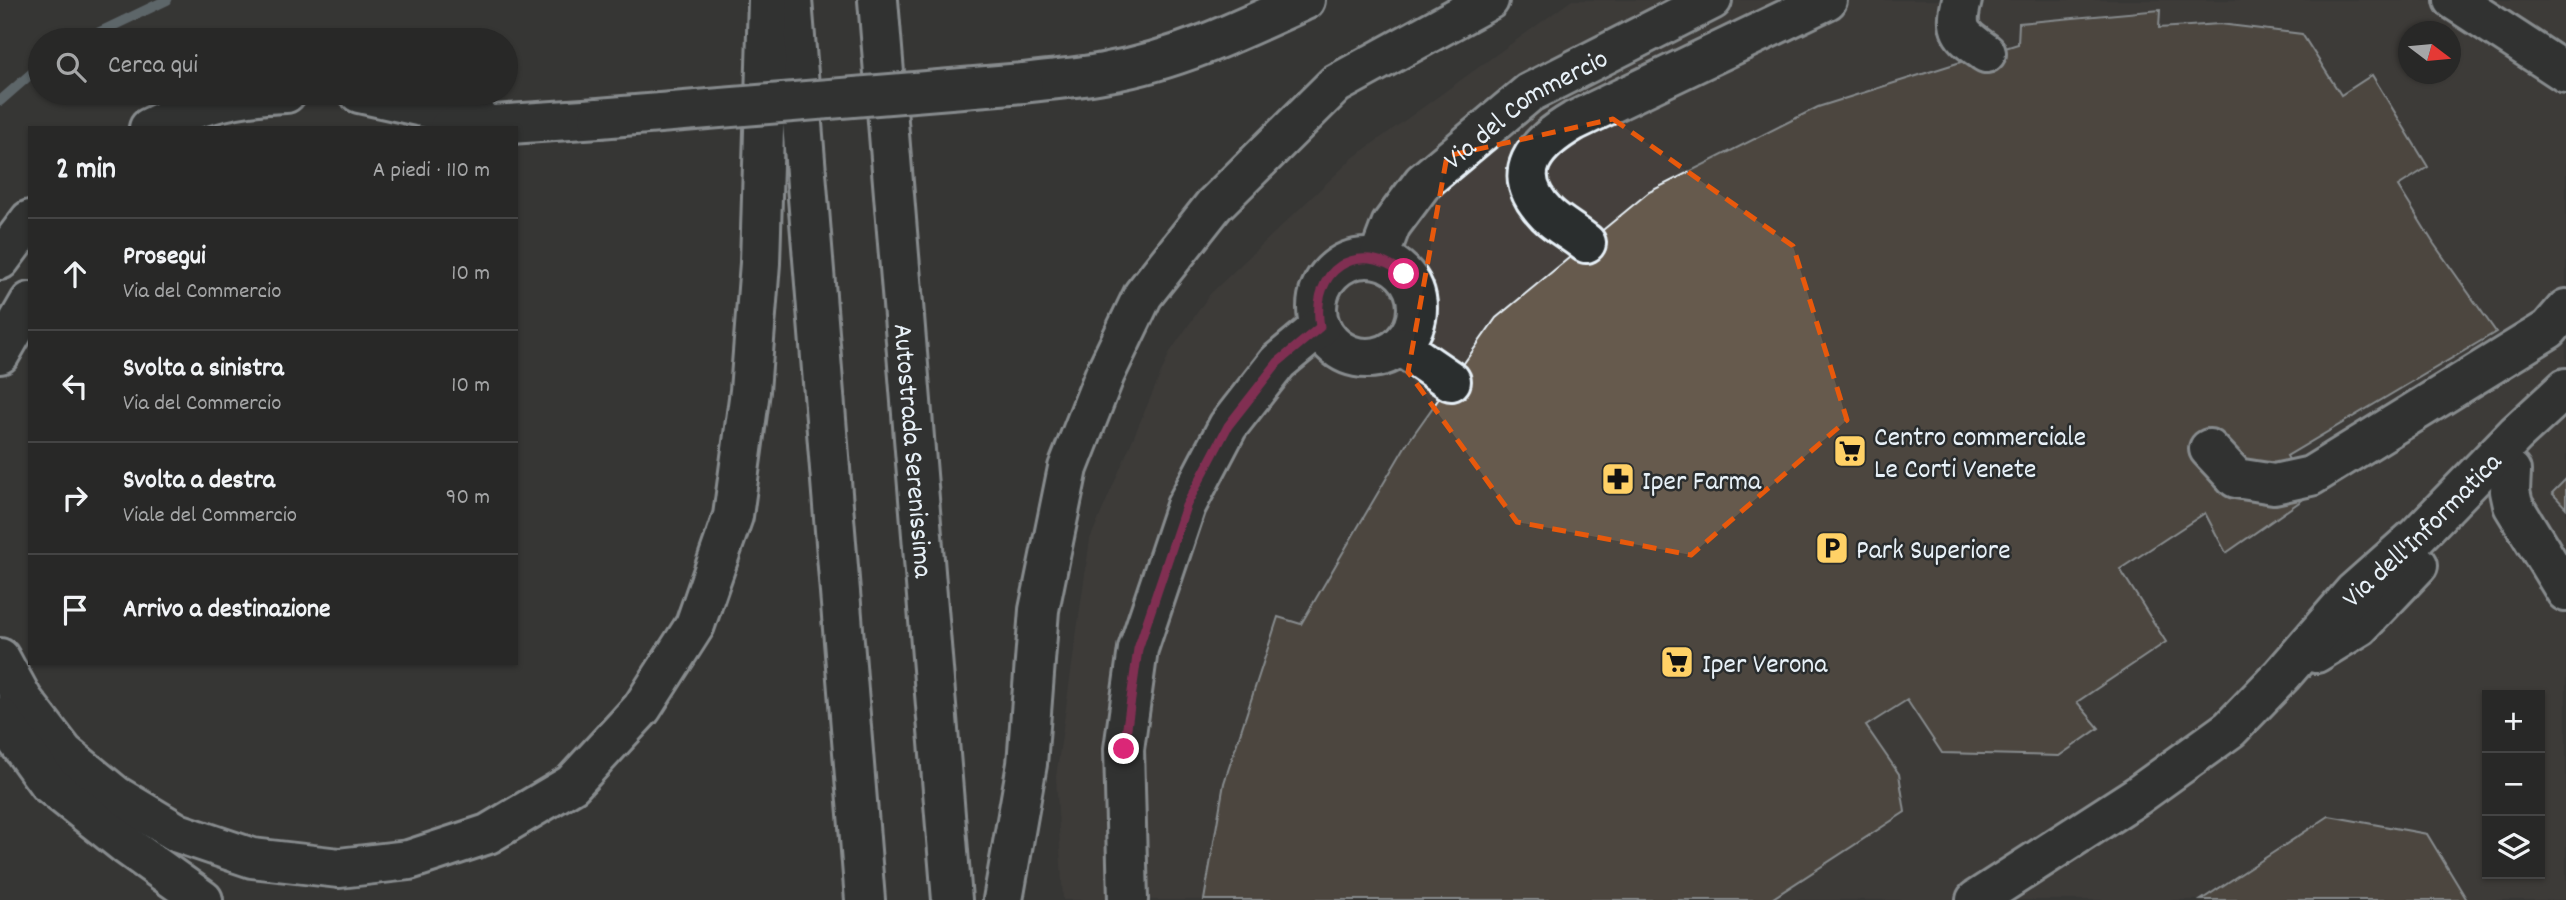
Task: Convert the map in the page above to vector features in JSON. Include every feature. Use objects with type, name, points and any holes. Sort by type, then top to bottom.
[{"type":"main road","points":[[0,658],[23,700],[64,753],[115,795],[178,833],[252,858],[339,868],[409,860],[488,834],[572,784],[642,708],[695,625],[733,516],[750,391],[760,263],[768,0]]},
{"type":"main road","points":[[792,0],[865,900]]},
{"type":"main road","name":"Autostrada Serenissima","points":[[878,0],[952,900]]},
{"type":"main road","points":[[467,126],[599,118],[1023,83],[1109,72],[1215,41],[1305,0]]},
{"type":"main road","points":[[1003,900],[1027,764],[1038,610],[1068,468],[1105,374],[1143,295],[1213,205],[1336,85],[1489,0]]},
{"type":"main road","name":"Via del Commercio","points":[[1378,259],[1391,225],[1423,182],[1529,93],[1712,0]]},
{"type":"main road","points":[[1587,243],[1548,215],[1532,196],[1526,177],[1533,153],[1549,136],[1574,121],[1827,0]]},
{"type":"main road","points":[[1962,0],[1957,20],[1962,36],[1986,53]]},
{"type":"main road","points":[[2454,0],[2566,74]]},
{"type":"main road","points":[[154,126],[206,105]]},
{"type":"main road","points":[[413,105],[494,123]]},
{"type":"main road","points":[[0,260],[28,223]]},
{"type":"main road","points":[[1356,259],[1378,259],[1404,274],[1412,286],[1417,302],[1417,315],[1411,332],[1400,346],[1388,354],[1372,359],[1346,355],[1329,342],[1320,327],[1317,310],[1319,293],[1334,270],[1356,259]]},
{"type":"main road","points":[[0,354],[28,305]]},
{"type":"main road","points":[[2209,449],[2236,478],[2274,484],[2311,476],[2549,329],[2566,309]]},
{"type":"main road","points":[[1128,900],[1124,749],[1138,649],[1186,506],[1228,426],[1278,362],[1320,327]]},
{"type":"main road","points":[[1400,346],[1451,381]]},
{"type":"main road","name":"Via dell'Informatica","points":[[1976,900],[2137,796],[2230,729],[2282,675],[2354,592],[2416,537],[2516,434],[2566,388]]},
{"type":"main road","name":"Via dell'Informatica","points":[[2282,675],[2360,626],[2566,416]]},
{"type":"main road","points":[[2511,471],[2510,491],[2513,505],[2566,592]]},
{"type":"main road","points":[[0,717],[48,783],[126,845],[203,900]]},
{"type":"highlighted area","points":[[1613,119],[1793,246],[1847,420],[1691,555],[1517,522],[1408,372],[1447,156]]},
{"type":"shaded area","points":[[1572,0],[2566,0],[2566,900],[1063,900],[1056,777],[1090,539],[1170,352],[1210,294],[1354,157]]},
{"type":"building","name":"Centro commerciale Le Corti Venete","points":[[2160,10],[2159,28],[2220,24],[2302,34],[2341,95],[2372,75],[2428,167],[2398,186],[2434,244],[2496,332],[2287,456],[2308,496],[2226,553],[2205,513],[2120,569],[2166,642],[2077,702],[2099,728],[2059,756],[1942,753],[1907,700],[1866,726],[1899,774],[1905,812],[1770,900],[1204,900],[1224,783],[1278,617],[1301,624],[1406,445],[1496,318],[1649,192],[1818,107],[2018,44],[2019,23]]},
{"type":"building","points":[[2566,479],[2566,508],[2552,493]]},
{"type":"building","points":[[2329,816],[2427,834],[2467,900],[2201,900]]},
{"type":"waterway","points":[[108,28],[167,0]]},
{"type":"waterway","points":[[0,101],[28,76]]},
{"type":"place","name":"Centro commerciale Le Corti Venete","points":[[1850,451]]},
{"type":"place","name":"Iper Farma","points":[[1618,479]]},
{"type":"place","name":"Park Superiore","points":[[1832,548]]},
{"type":"place","name":"Iper Verona","points":[[1677,662]]},
{"type":"route","points":[[1124,749],[1138,649],[1186,506],[1228,426],[1278,362],[1320,327],[1317,310],[1319,293],[1334,270],[1356,259],[1378,259],[1404,274]]}]
